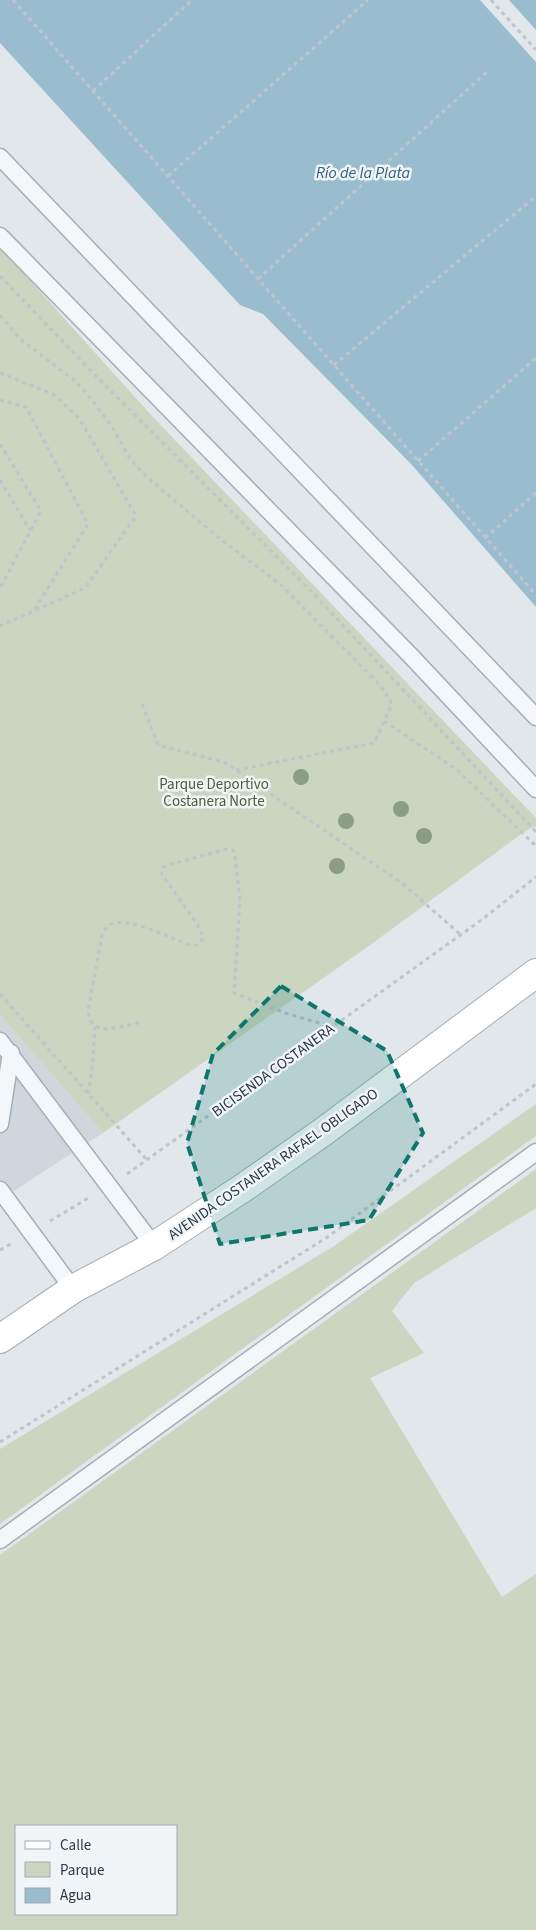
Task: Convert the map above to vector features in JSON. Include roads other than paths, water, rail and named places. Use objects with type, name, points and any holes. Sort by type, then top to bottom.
[{"type":"main road","name":"AVENIDA COSTANERA RAFAEL OBLIGADO","points":[[0,1339],[73,1289],[154,1246],[323,1132],[536,973]]},
{"type":"lane","points":[[0,157],[536,717]]},
{"type":"lane","points":[[0,236],[389,633],[536,788]]},
{"type":"lane","points":[[6,1047],[154,1246]]},
{"type":"lane","points":[[0,1124],[6,1047]]},
{"type":"lane","points":[[0,1540],[536,1152]]},
{"type":"lane","points":[[0,1190],[73,1289]]},
{"type":"water","name":"Río de la Plata","points":[[0,0],[536,0],[536,607],[412,465],[263,314],[240,305],[0,43]]},
{"type":"park label","name":"Parque Deportivo Costanera Norte","points":[[214,792]]}]
